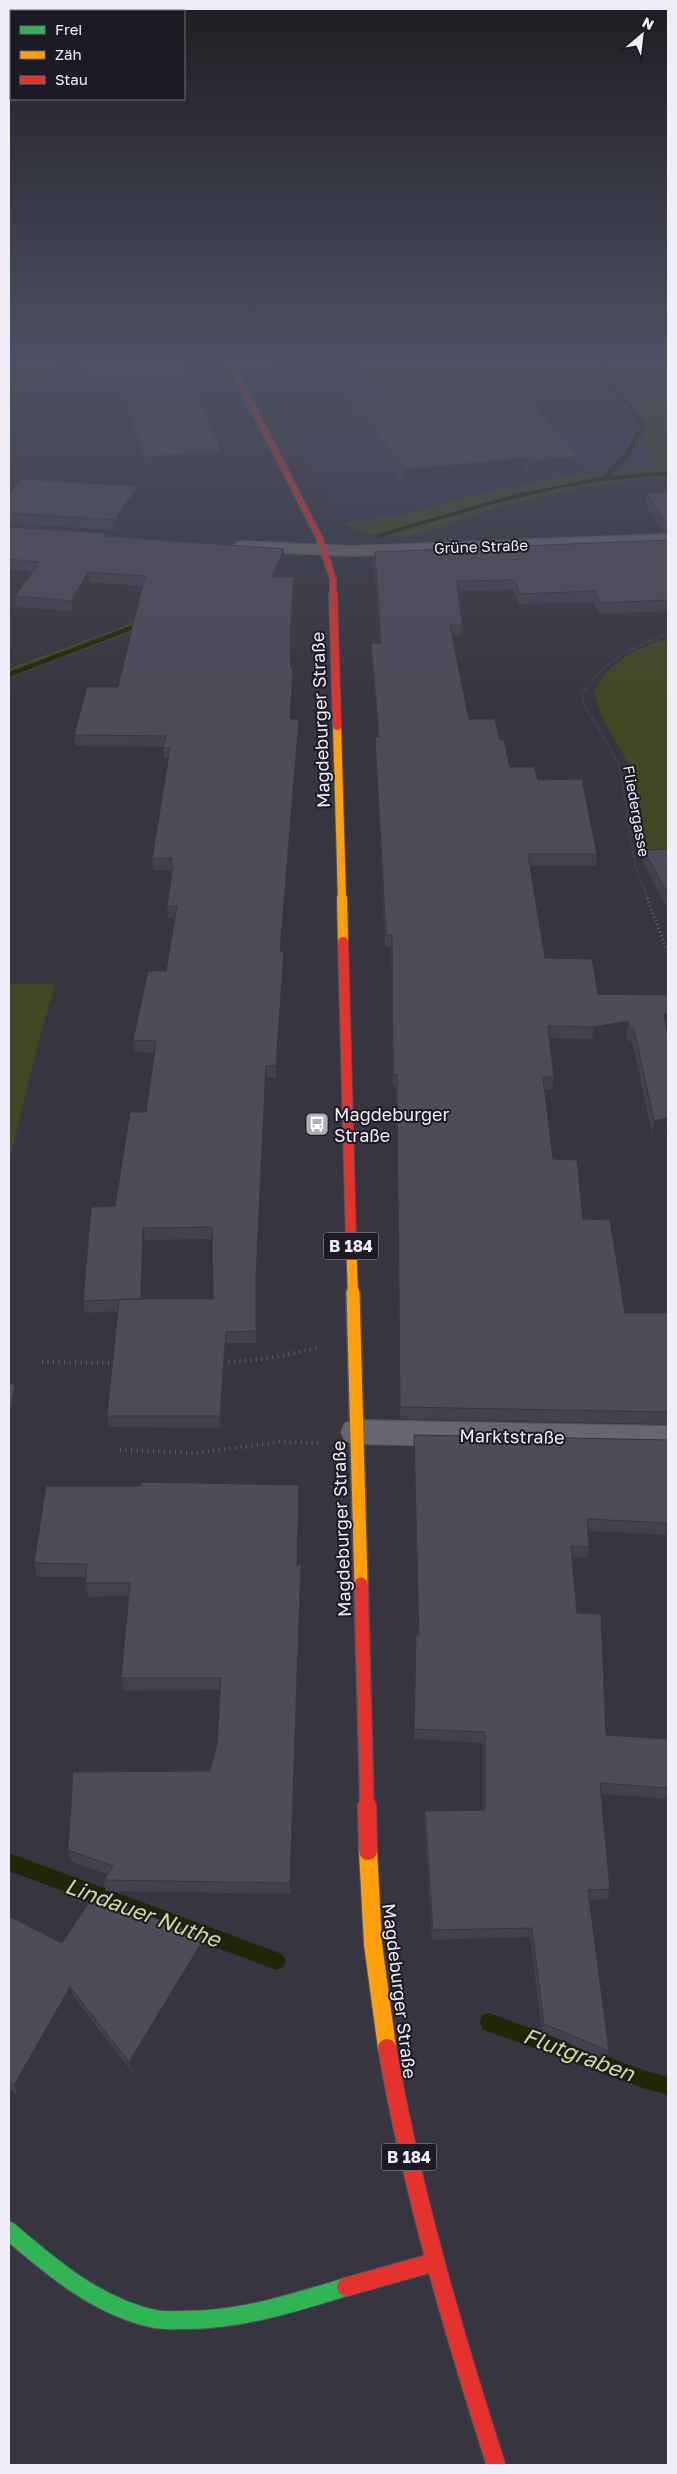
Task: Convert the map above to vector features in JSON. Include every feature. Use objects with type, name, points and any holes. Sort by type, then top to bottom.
[{"type":"main road","name":"Magdeburger Straße","points":[[287,476],[324,550],[333,579],[335,606],[367,1815],[373,1943],[388,2052],[405,2139],[435,2262],[496,2465]]},
{"type":"main road","points":[[9,2231],[50,2266],[104,2299],[156,2319],[201,2321],[260,2312],[435,2262]]},
{"type":"street","name":"Grüne Straße","points":[[224,545],[352,551],[668,539]]},
{"type":"street","name":"Marktstraße","points":[[357,1438],[668,1438]]},
{"type":"path","name":"Fliedergasse","points":[[668,634],[625,652],[608,663],[587,683],[582,695],[584,704],[619,765],[635,866],[668,953]]},
{"type":"path","points":[[220,1364],[270,1358],[315,1348],[354,1348]]},
{"type":"path","points":[[42,1362],[117,1363]]},
{"type":"path","points":[[120,1450],[196,1453],[279,1442],[357,1438]]},
{"type":"shaded area","points":[[317,476],[561,476],[481,493],[405,514],[343,523]]},
{"type":"green space","points":[[561,476],[665,476],[599,485],[531,499],[476,514],[434,530],[417,534],[388,536],[370,534],[343,523],[405,514],[481,493]]},
{"type":"green space","points":[[144,619],[137,630],[9,678],[9,668]]},
{"type":"green space","points":[[668,639],[668,858],[644,859],[629,765],[602,717],[594,692],[607,672],[625,657],[645,647]]},
{"type":"green space","points":[[9,984],[55,984],[36,1051],[9,1163]]},
{"type":"building","points":[[21,479],[138,486],[115,520],[9,513],[9,495]]},
{"type":"building","points":[[668,492],[668,522],[665,522],[647,493]]},
{"type":"building","points":[[9,527],[106,533],[104,536],[284,549],[272,577],[294,577],[290,637],[291,669],[293,669],[290,719],[299,719],[280,952],[284,952],[276,1066],[266,1066],[256,1278],[256,1331],[226,1332],[220,1416],[107,1416],[119,1300],[83,1301],[91,1207],[115,1206],[130,1112],[146,1112],[156,1041],[133,1040],[148,971],[166,971],[177,906],[167,906],[173,866],[171,866],[172,858],[152,859],[170,748],[163,747],[166,736],[74,735],[87,687],[118,687],[145,576],[88,572],[71,601],[15,596],[40,562],[9,559]],"holes":[[[212,1227],[213,1299],[141,1299],[143,1228]]]},
{"type":"building","points":[[668,540],[668,600],[601,603],[595,591],[520,594],[515,580],[457,581],[462,625],[450,625],[469,719],[495,719],[500,740],[504,740],[510,767],[534,767],[538,780],[582,779],[597,854],[528,854],[545,958],[592,959],[598,994],[668,995],[668,1013],[664,1014],[668,1039],[668,1118],[654,1121],[634,1029],[630,1029],[628,1021],[594,1027],[548,1026],[554,1077],[543,1077],[553,1159],[577,1160],[583,1219],[610,1220],[625,1313],[668,1313],[668,1412],[400,1407],[397,1074],[393,1074],[392,935],[386,935],[375,737],[379,737],[371,643],[381,643],[375,552]]},
{"type":"building","points":[[668,849],[668,894],[644,850]]},
{"type":"building","points":[[9,1384],[15,1384],[9,1417]]},
{"type":"building","points":[[414,1435],[668,1440],[668,1523],[587,1519],[589,1547],[571,1546],[577,1613],[601,1614],[606,1735],[668,1739],[668,1788],[600,1783],[610,1889],[588,1890],[609,2051],[544,2024],[532,1928],[433,1930],[425,1811],[485,1810],[485,1732],[414,1729],[416,1635],[419,1635]]},
{"type":"building","points":[[141,1482],[299,1485],[297,1566],[301,1564],[290,1883],[104,1880],[113,1866],[68,1850],[73,1772],[210,1771],[217,1744],[221,1678],[121,1678],[130,1583],[85,1583],[87,1564],[34,1563],[46,1486],[141,1486]]},
{"type":"building","points":[[94,1895],[205,1937],[129,2062],[70,1987],[14,2085],[9,2082],[9,1916],[62,1943]]},
{"type":"waterway","points":[[380,536],[472,508],[541,490],[591,481],[632,476]]},
{"type":"waterway","points":[[9,675],[149,622]]},
{"type":"waterway","name":"Lindauer Nuthe","points":[[9,1862],[277,1961]]},
{"type":"waterway","name":"Flutgraben","points":[[489,2022],[640,2078],[668,2086]]},
{"type":"traffic: fast","points":[[9,2231],[77,2284],[115,2305],[155,2319],[200,2320],[242,2315],[263,2311],[346,2287]]},
{"type":"traffic: slow","points":[[337,726],[343,942]]},
{"type":"traffic: slow","points":[[351,1241],[361,1584]]},
{"type":"traffic: slow","points":[[368,1851],[373,1944],[387,2048]]},
{"type":"traffic: jam","points":[[288,476],[319,537],[333,579],[337,726]]},
{"type":"traffic: jam","points":[[343,942],[351,1241]]},
{"type":"traffic: jam","points":[[361,1584],[368,1851]]},
{"type":"traffic: jam","points":[[387,2048],[396,2101],[420,2206],[448,2310],[496,2465]]},
{"type":"traffic: jam","points":[[346,2287],[435,2262]]},
{"type":"place","name":"Magdeburger Straße","points":[[317,1124]]}]
